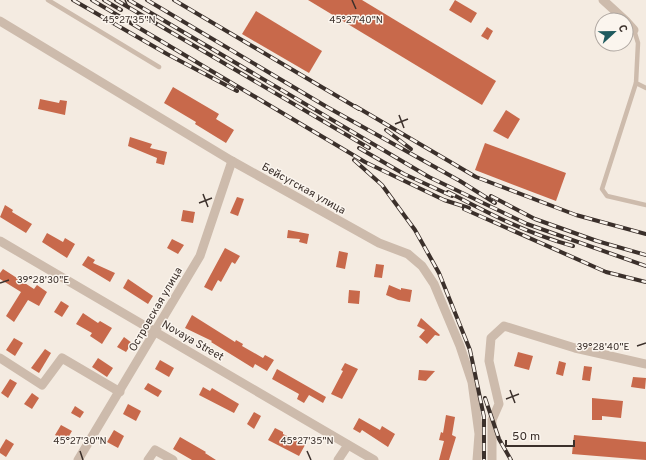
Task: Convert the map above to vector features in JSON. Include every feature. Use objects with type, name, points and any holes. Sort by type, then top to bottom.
[{"type":"street","points":[[603,0],[616,12]]},
{"type":"street","name":"Бейсугская улица","points":[[0,21],[232,161],[379,243],[408,254],[422,266],[434,284],[460,346],[472,382],[479,434],[477,460]]},
{"type":"street","name":"Островская улица","points":[[78,460],[156,332],[200,256],[232,161]]},
{"type":"street","name":"Novaya Street","points":[[0,241],[374,460]]},
{"type":"street","points":[[492,460],[492,420],[499,404],[489,361],[491,338],[504,326],[575,348],[646,364]]},
{"type":"street","points":[[0,358],[42,385],[62,358],[120,392]]},
{"type":"street","points":[[338,460],[348,445]]},
{"type":"street","points":[[148,460],[155,450],[173,460]]},
{"type":"lane","points":[[48,0],[159,67]]},
{"type":"lane","points":[[634,30],[638,43],[636,83],[602,189],[607,196],[646,205]]},
{"type":"lane","points":[[636,83],[646,88]]},
{"type":"building","points":[[308,0],[362,0],[496,81],[482,105]]},
{"type":"building","points":[[455,0],[477,13],[471,23],[449,10]]},
{"type":"building","points":[[256,11],[322,51],[309,73],[242,34]]},
{"type":"building","points":[[487,27],[493,31],[488,40],[481,36]]},
{"type":"building","points":[[173,87],[219,114],[216,119],[234,130],[226,143],[195,124],[196,122],[164,103]]},
{"type":"building","points":[[40,99],[59,103],[60,100],[67,101],[65,115],[38,109]]},
{"type":"building","points":[[506,110],[520,119],[508,139],[493,131]]},
{"type":"building","points":[[130,137],[152,144],[150,148],[167,152],[164,165],[156,163],[157,158],[128,146]]},
{"type":"building","points":[[485,143],[566,173],[556,201],[475,170]]},
{"type":"building","points":[[237,197],[244,199],[238,216],[230,213]]},
{"type":"building","points":[[5,205],[13,210],[12,212],[32,224],[26,233],[0,217]]},
{"type":"building","points":[[183,210],[195,212],[193,223],[181,221]]},
{"type":"building","points":[[288,230],[309,234],[307,244],[299,242],[300,239],[287,238]]},
{"type":"building","points":[[47,233],[63,242],[65,238],[75,244],[67,258],[42,242]]},
{"type":"building","points":[[172,239],[184,245],[178,254],[167,248]]},
{"type":"building","points":[[225,248],[240,256],[235,264],[232,262],[221,282],[218,280],[212,291],[204,287]]},
{"type":"building","points":[[339,251],[348,253],[345,269],[336,267]]},
{"type":"building","points":[[88,256],[95,260],[93,263],[115,273],[110,282],[82,265]]},
{"type":"building","points":[[376,264],[384,265],[382,278],[374,277]]},
{"type":"building","points":[[3,269],[34,289],[37,285],[47,292],[39,306],[28,300],[14,322],[6,316],[21,292],[0,279],[0,273]]},
{"type":"building","points":[[128,279],[153,296],[148,304],[123,288]]},
{"type":"building","points":[[389,285],[401,290],[401,288],[412,290],[410,302],[398,300],[386,295]]},
{"type":"building","points":[[349,290],[360,291],[359,304],[348,303]]},
{"type":"building","points":[[61,301],[69,306],[62,317],[54,312]]},
{"type":"building","points":[[83,313],[98,323],[100,321],[112,328],[102,344],[90,336],[92,333],[76,324]]},
{"type":"building","points":[[192,315],[235,342],[236,340],[243,344],[242,346],[263,358],[265,355],[274,360],[267,371],[255,364],[253,368],[211,342],[212,341],[185,328]]},
{"type":"building","points":[[421,318],[440,335],[435,335],[427,344],[419,337],[425,330],[417,326]]},
{"type":"building","points":[[124,337],[132,343],[126,352],[117,347]]},
{"type":"building","points":[[14,338],[23,343],[15,356],[6,350]]},
{"type":"building","points":[[45,349],[51,353],[39,373],[31,368]]},
{"type":"building","points":[[518,352],[533,356],[529,370],[514,366]]},
{"type":"building","points":[[98,358],[113,368],[107,377],[92,367]]},
{"type":"building","points":[[160,360],[174,368],[169,377],[155,369]]},
{"type":"building","points":[[559,361],[566,363],[563,376],[556,374]]},
{"type":"building","points":[[345,363],[358,369],[342,399],[331,394],[343,371],[341,370]]},
{"type":"building","points":[[584,366],[592,367],[590,381],[582,380]]},
{"type":"building","points":[[277,369],[326,397],[323,403],[309,395],[304,403],[297,399],[299,394],[272,379]]},
{"type":"building","points":[[419,370],[435,371],[426,381],[418,380]]},
{"type":"building","points":[[633,377],[646,378],[645,389],[631,387]]},
{"type":"building","points":[[10,379],[17,383],[8,398],[1,393]]},
{"type":"building","points":[[148,383],[162,391],[158,397],[144,389]]},
{"type":"building","points":[[203,387],[210,391],[212,388],[239,404],[234,413],[199,395]]},
{"type":"building","points":[[32,393],[39,398],[32,409],[24,404]]},
{"type":"building","points":[[592,398],[623,401],[621,418],[602,416],[602,420],[592,420]]},
{"type":"building","points":[[128,404],[141,411],[136,421],[123,414]]},
{"type":"building","points":[[75,406],[84,412],[80,418],[71,413]]},
{"type":"building","points":[[254,412],[261,416],[254,429],[247,424]]},
{"type":"building","points":[[446,415],[455,417],[452,435],[456,437],[449,460],[439,460],[444,441],[439,440],[441,432],[443,433]]},
{"type":"building","points":[[359,418],[380,430],[382,426],[395,434],[388,447],[362,430],[360,433],[353,429]]},
{"type":"building","points":[[61,425],[72,431],[66,441],[55,435]]},
{"type":"building","points":[[275,428],[283,432],[283,434],[305,445],[299,456],[268,440]]},
{"type":"building","points":[[114,430],[124,436],[118,448],[107,442]]},
{"type":"building","points":[[574,435],[646,442],[646,460],[572,454]]},
{"type":"building","points":[[180,437],[206,452],[205,453],[216,460],[192,460],[173,449]]},
{"type":"building","points":[[6,439],[14,444],[6,457],[0,453],[0,449]]},
{"type":"railway","points":[[73,0],[167,54],[237,91]]},
{"type":"railway","points":[[92,0],[365,162],[444,200],[469,208]]},
{"type":"railway","points":[[104,0],[121,10]]},
{"type":"railway","points":[[116,0],[369,148]]},
{"type":"railway","points":[[129,0],[429,177],[527,224],[646,266]]},
{"type":"railway","points":[[147,0],[327,107],[460,181],[495,203]]},
{"type":"railway","points":[[174,0],[359,109]]},
{"type":"railway","points":[[355,106],[476,177],[576,215],[646,234]]},
{"type":"railway","points":[[386,130],[411,149]]},
{"type":"railway","points":[[359,148],[404,174],[452,196]]},
{"type":"railway","points":[[354,160],[382,185],[415,230],[439,273],[470,350],[484,417],[484,460]]},
{"type":"railway","points":[[448,192],[524,229],[573,246]]},
{"type":"railway","points":[[491,196],[535,219],[597,241],[646,255]]},
{"type":"railway","points":[[464,209],[606,272],[646,282]]},
{"type":"railway","points":[[485,398],[499,439],[511,460]]}]
